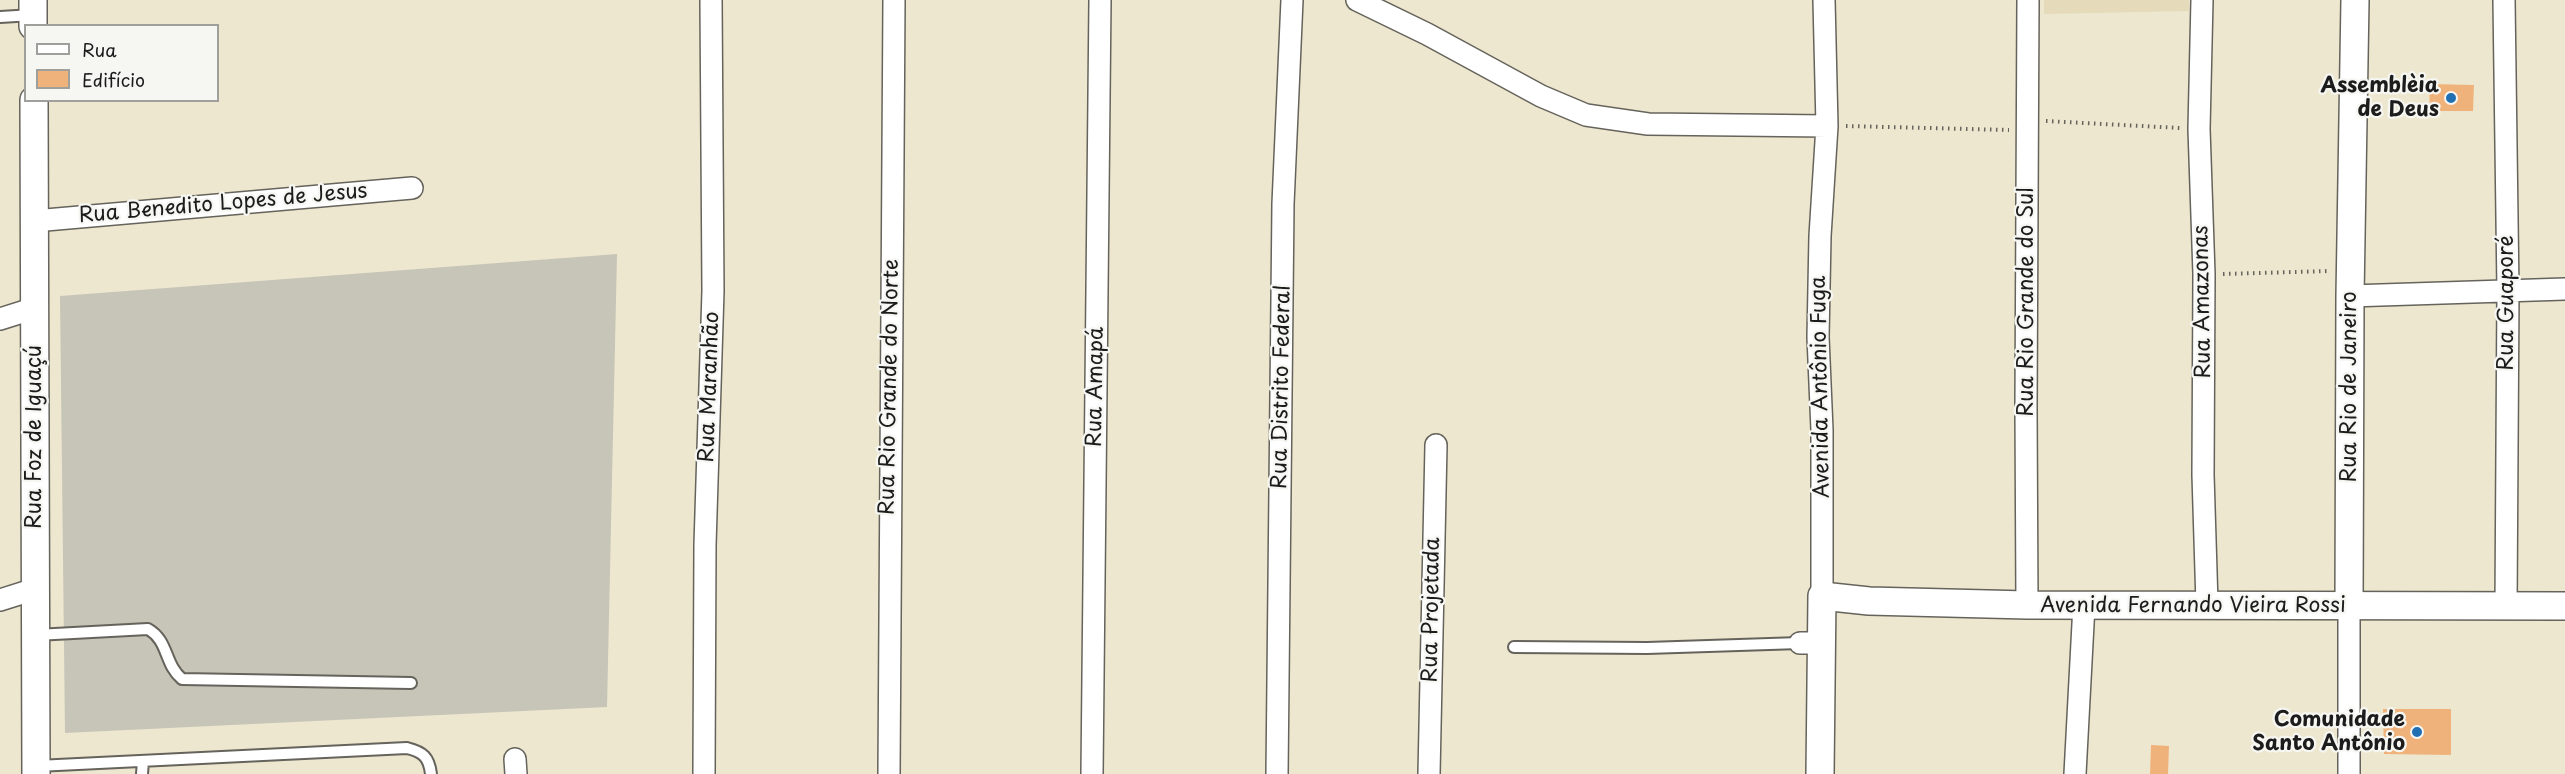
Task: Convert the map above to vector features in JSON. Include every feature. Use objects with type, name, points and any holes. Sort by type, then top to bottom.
[{"type":"street","name":"Rua Maranhão","points":[[704,774],[705,545],[713,291],[711,0]]},
{"type":"street","name":"Rua Rio Grande do Norte","points":[[889,774],[894,0]]},
{"type":"street","name":"Rua Amapá","points":[[1092,774],[1100,0]]},
{"type":"street","name":"Rua Distrito Federal","points":[[1277,774],[1283,204],[1292,0]]},
{"type":"street","points":[[1357,0],[1427,34],[1541,96],[1586,115],[1648,124],[1827,126]]},
{"type":"street","name":"Avenida Antônio Fuga","points":[[1820,774],[1811,643],[1822,596],[1822,430],[1818,337],[1820,236],[1827,126],[1824,0]]},
{"type":"street","name":"Rua Rio Grande do Sul","points":[[2027,604],[2028,0]]},
{"type":"street","name":"Rua Amazonas","points":[[2202,0],[2199,129],[2204,274],[2203,475],[2206,604]]},
{"type":"street","name":"Rua Rio de Janeiro","points":[[2349,774],[2351,283],[2355,0]]},
{"type":"street","name":"Rua Guaporé","points":[[2504,0],[2508,291],[2506,606]]},
{"type":"street","name":"Rua Foz de Iguaçú","points":[[34,102],[37,770]]},
{"type":"street","name":"Rua Benedito Lopes de Jesus","points":[[34,221],[412,188]]},
{"type":"street","points":[[2351,283],[2508,291],[2565,289]]},
{"type":"street","points":[[0,320],[34,308]]},
{"type":"street","name":"Rua Projetada","points":[[1429,774],[1436,445]]},
{"type":"street","points":[[0,600],[35,589]]},
{"type":"street","name":"Avenida Fernando Vieira Rossi","points":[[1822,596],[1869,602],[2084,605],[2565,606]]},
{"type":"street","points":[[2075,774],[2084,605]]},
{"type":"lane","points":[[0,17],[33,13]]},
{"type":"lane","points":[[36,635],[148,629],[159,635],[174,672],[182,679],[411,683]]},
{"type":"lane","points":[[1514,646],[1647,648],[1811,643]]},
{"type":"lane","points":[[37,770],[142,761],[407,748],[421,751],[428,759],[431,774]]},
{"type":"lane","points":[[142,761],[142,774]]},
{"type":"path","points":[[1827,126],[2199,129]]},
{"type":"path","points":[[2204,274],[2351,283]]},
{"type":"shaded area","points":[[2044,0],[2189,0],[2189,11],[2044,14]]},
{"type":"shaded area","points":[[617,254],[607,707],[65,733],[60,296]]},
{"type":"building","name":"Assemblèia de Deus","points":[[2429,84],[2474,85],[2473,111],[2430,111]]},
{"type":"building","name":"Comunidade Santo Antônio","points":[[2383,709],[2451,709],[2451,755],[2384,754]]},
{"type":"building","points":[[2151,745],[2169,746],[2168,774],[2150,774]]},
{"type":"place","name":"Assemblèia de Deus","points":[[2451,98]]},
{"type":"place","name":"Comunidade Santo Antônio","points":[[2417,732]]}]
